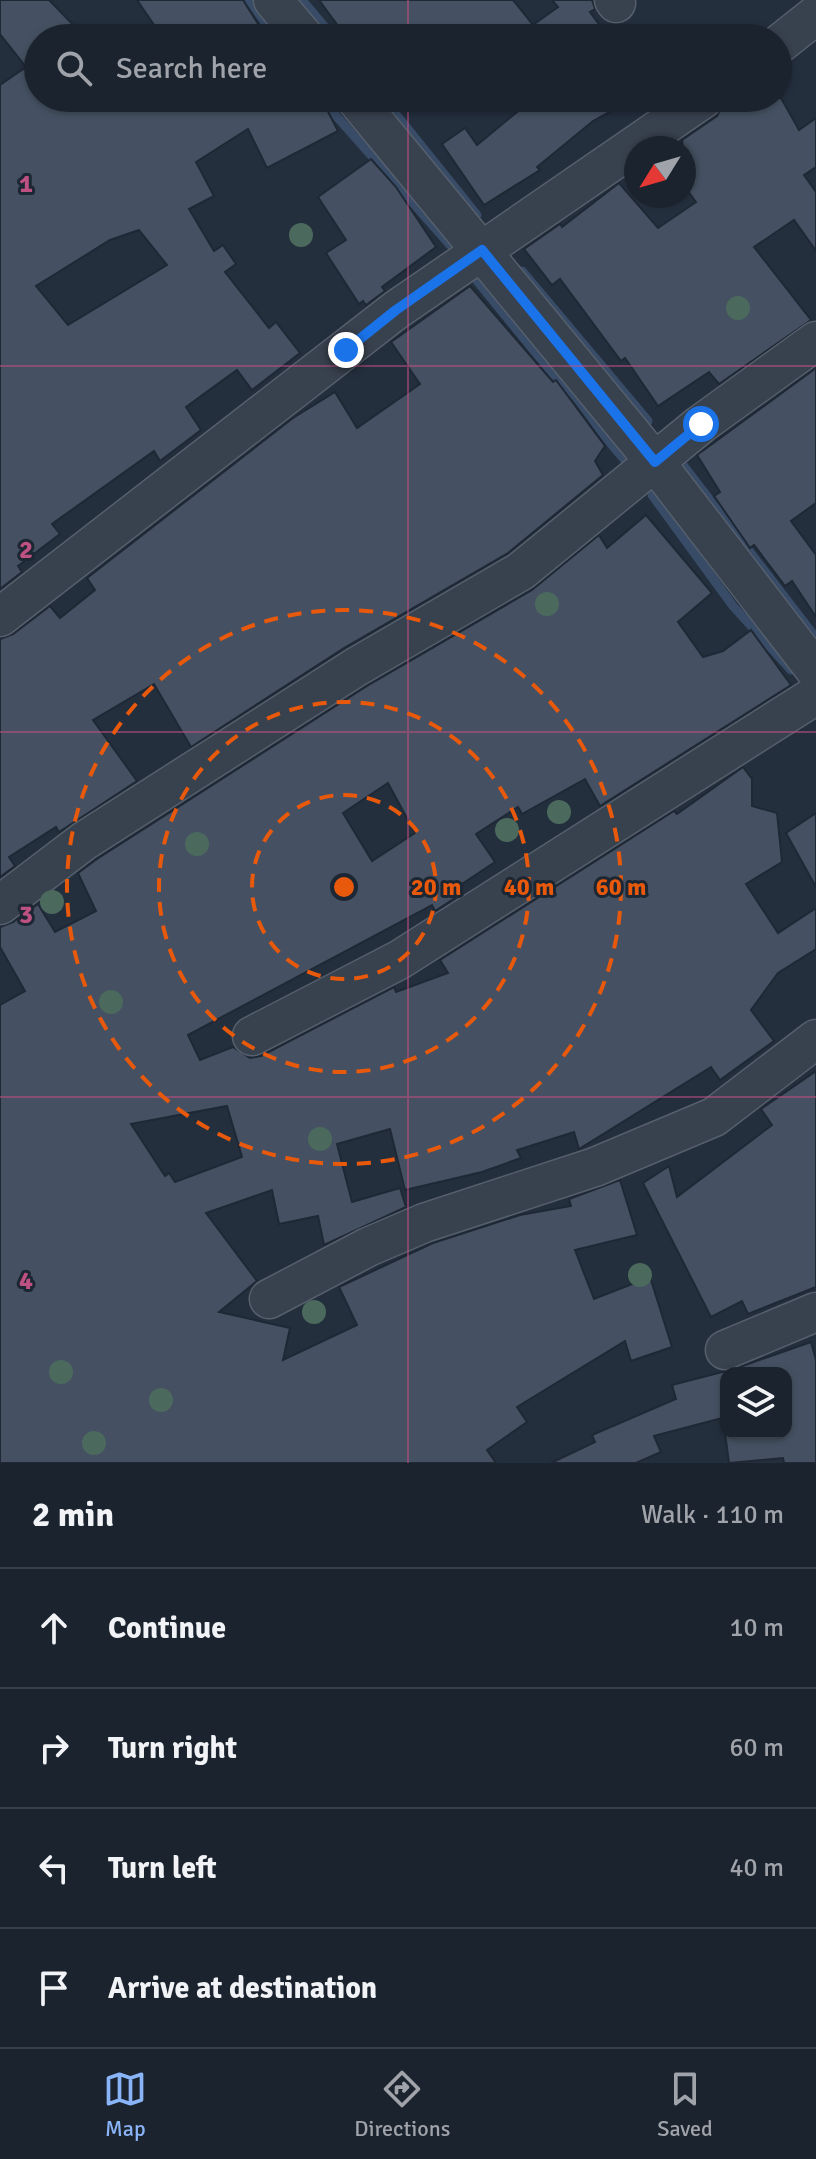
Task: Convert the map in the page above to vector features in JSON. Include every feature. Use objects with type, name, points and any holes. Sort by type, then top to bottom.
[{"type":"street","points":[[273,0],[293,24]]},
{"type":"street","points":[[792,34],[816,15]]},
{"type":"street","points":[[367,112],[655,462],[816,671]]},
{"type":"street","points":[[0,617],[396,310],[684,112]]},
{"type":"street","points":[[0,905],[84,841],[356,667],[521,571],[655,462],[816,341]]},
{"type":"street","points":[[252,1036],[399,960],[816,695]]},
{"type":"street","points":[[269,1299],[368,1247],[424,1223],[595,1167],[714,1117],[816,1039]]},
{"type":"street","points":[[725,1350],[816,1312]]},
{"type":"building","points":[[0,0],[49,0],[72,24],[24,24],[24,64],[0,34]]},
{"type":"building","points":[[137,0],[243,0],[258,24],[153,24]]},
{"type":"building","points":[[319,0],[513,0],[532,24],[337,24]]},
{"type":"building","points":[[552,0],[592,0],[595,9],[590,12],[599,24],[534,24],[558,7]]},
{"type":"building","points":[[24,68],[24,112],[328,112],[338,131],[267,168],[248,129],[196,162],[214,196],[189,209],[214,251],[223,245],[236,264],[225,272],[269,328],[276,322],[300,353],[252,390],[237,370],[186,407],[201,430],[160,461],[154,451],[52,524],[60,534],[18,566],[22,572],[0,589],[0,85]],"holes":[[[139,230],[167,265],[68,325],[36,286],[110,240]]]},
{"type":"building","points":[[517,112],[609,112],[593,121],[537,167],[540,170],[484,205],[442,144],[465,128],[477,145]]},
{"type":"building","points":[[719,112],[789,112],[799,130],[816,118],[816,167],[804,175],[816,192],[816,251],[794,220],[754,247],[811,320],[719,384],[709,372],[658,406],[625,358],[621,361],[560,279],[552,285],[524,249],[560,224],[562,227],[619,183],[624,189],[624,208],[641,208],[658,228],[687,208],[696,208],[696,136],[688,136]]},
{"type":"building","points":[[371,159],[396,187],[436,247],[382,287],[385,291],[366,305],[363,301],[359,304],[326,253],[346,240],[318,197]]},
{"type":"building","points":[[470,286],[553,382],[556,380],[605,446],[595,461],[603,475],[508,553],[344,648],[191,747],[154,684],[93,720],[137,781],[59,832],[56,827],[9,857],[15,866],[0,877],[0,639],[13,634],[50,606],[60,618],[95,590],[87,578],[293,418],[335,392],[357,428],[420,384],[391,342]]},
{"type":"building","points":[[816,368],[816,503],[791,521],[816,555],[816,617],[792,581],[785,586],[754,545],[750,548],[714,496],[720,492],[697,455]]},
{"type":"building","points":[[646,515],[712,593],[678,622],[703,657],[723,651],[751,630],[791,685],[600,806],[585,779],[522,814],[518,807],[476,834],[495,862],[450,892],[455,898],[435,911],[432,905],[188,1035],[200,1060],[233,1047],[250,1058],[261,1056],[394,987],[396,992],[448,973],[440,960],[674,811],[677,814],[743,767],[752,779],[752,806],[777,813],[782,862],[746,884],[778,933],[816,908],[816,949],[778,973],[751,1010],[774,1041],[720,1080],[711,1067],[579,1149],[574,1132],[517,1150],[521,1158],[482,1172],[405,1190],[390,1129],[337,1144],[352,1202],[400,1188],[406,1207],[324,1245],[318,1216],[279,1224],[272,1190],[206,1213],[257,1281],[219,1312],[290,1328],[283,1360],[357,1325],[339,1287],[433,1243],[520,1215],[571,1206],[569,1199],[620,1180],[637,1235],[575,1250],[594,1299],[650,1277],[672,1347],[631,1361],[625,1341],[517,1407],[527,1422],[487,1450],[496,1463],[0,1463],[0,1005],[25,991],[0,947],[0,927],[13,922],[38,904],[55,932],[96,911],[78,873],[97,859],[367,686],[532,590],[599,535],[607,548]],"holes":[[[388,783],[415,833],[372,861],[343,813]],[[227,1106],[242,1157],[175,1182],[169,1173],[165,1176],[131,1124]]]},
{"type":"building","points":[[816,813],[816,887],[786,833]]},
{"type":"building","points":[[816,1071],[816,1287],[748,1314],[742,1301],[711,1317],[643,1183],[669,1166],[677,1197],[772,1125],[761,1109]]},
{"type":"building","points":[[811,1342],[816,1360],[816,1463],[784,1463],[783,1458],[729,1463],[726,1439],[792,1439],[792,1367],[739,1367]]},
{"type":"building","points":[[720,1373],[720,1419],[654,1436],[661,1452],[636,1463],[551,1463],[595,1442],[592,1435],[676,1399],[672,1385]]},
{"type":"waterway","points":[[249,0],[266,24]]},
{"type":"waterway","points":[[302,0],[322,24]]},
{"type":"waterway","points":[[333,112],[450,245]]},
{"type":"waterway","points":[[394,112],[477,215]]},
{"type":"waterway","points":[[469,271],[626,461]]},
{"type":"waterway","points":[[522,271],[648,421]]},
{"type":"waterway","points":[[680,461],[816,638]]},
{"type":"waterway","points":[[652,495],[733,606],[791,670]]},
{"type":"route","points":[[346,350],[396,310],[482,250],[655,462],[701,424]]}]
